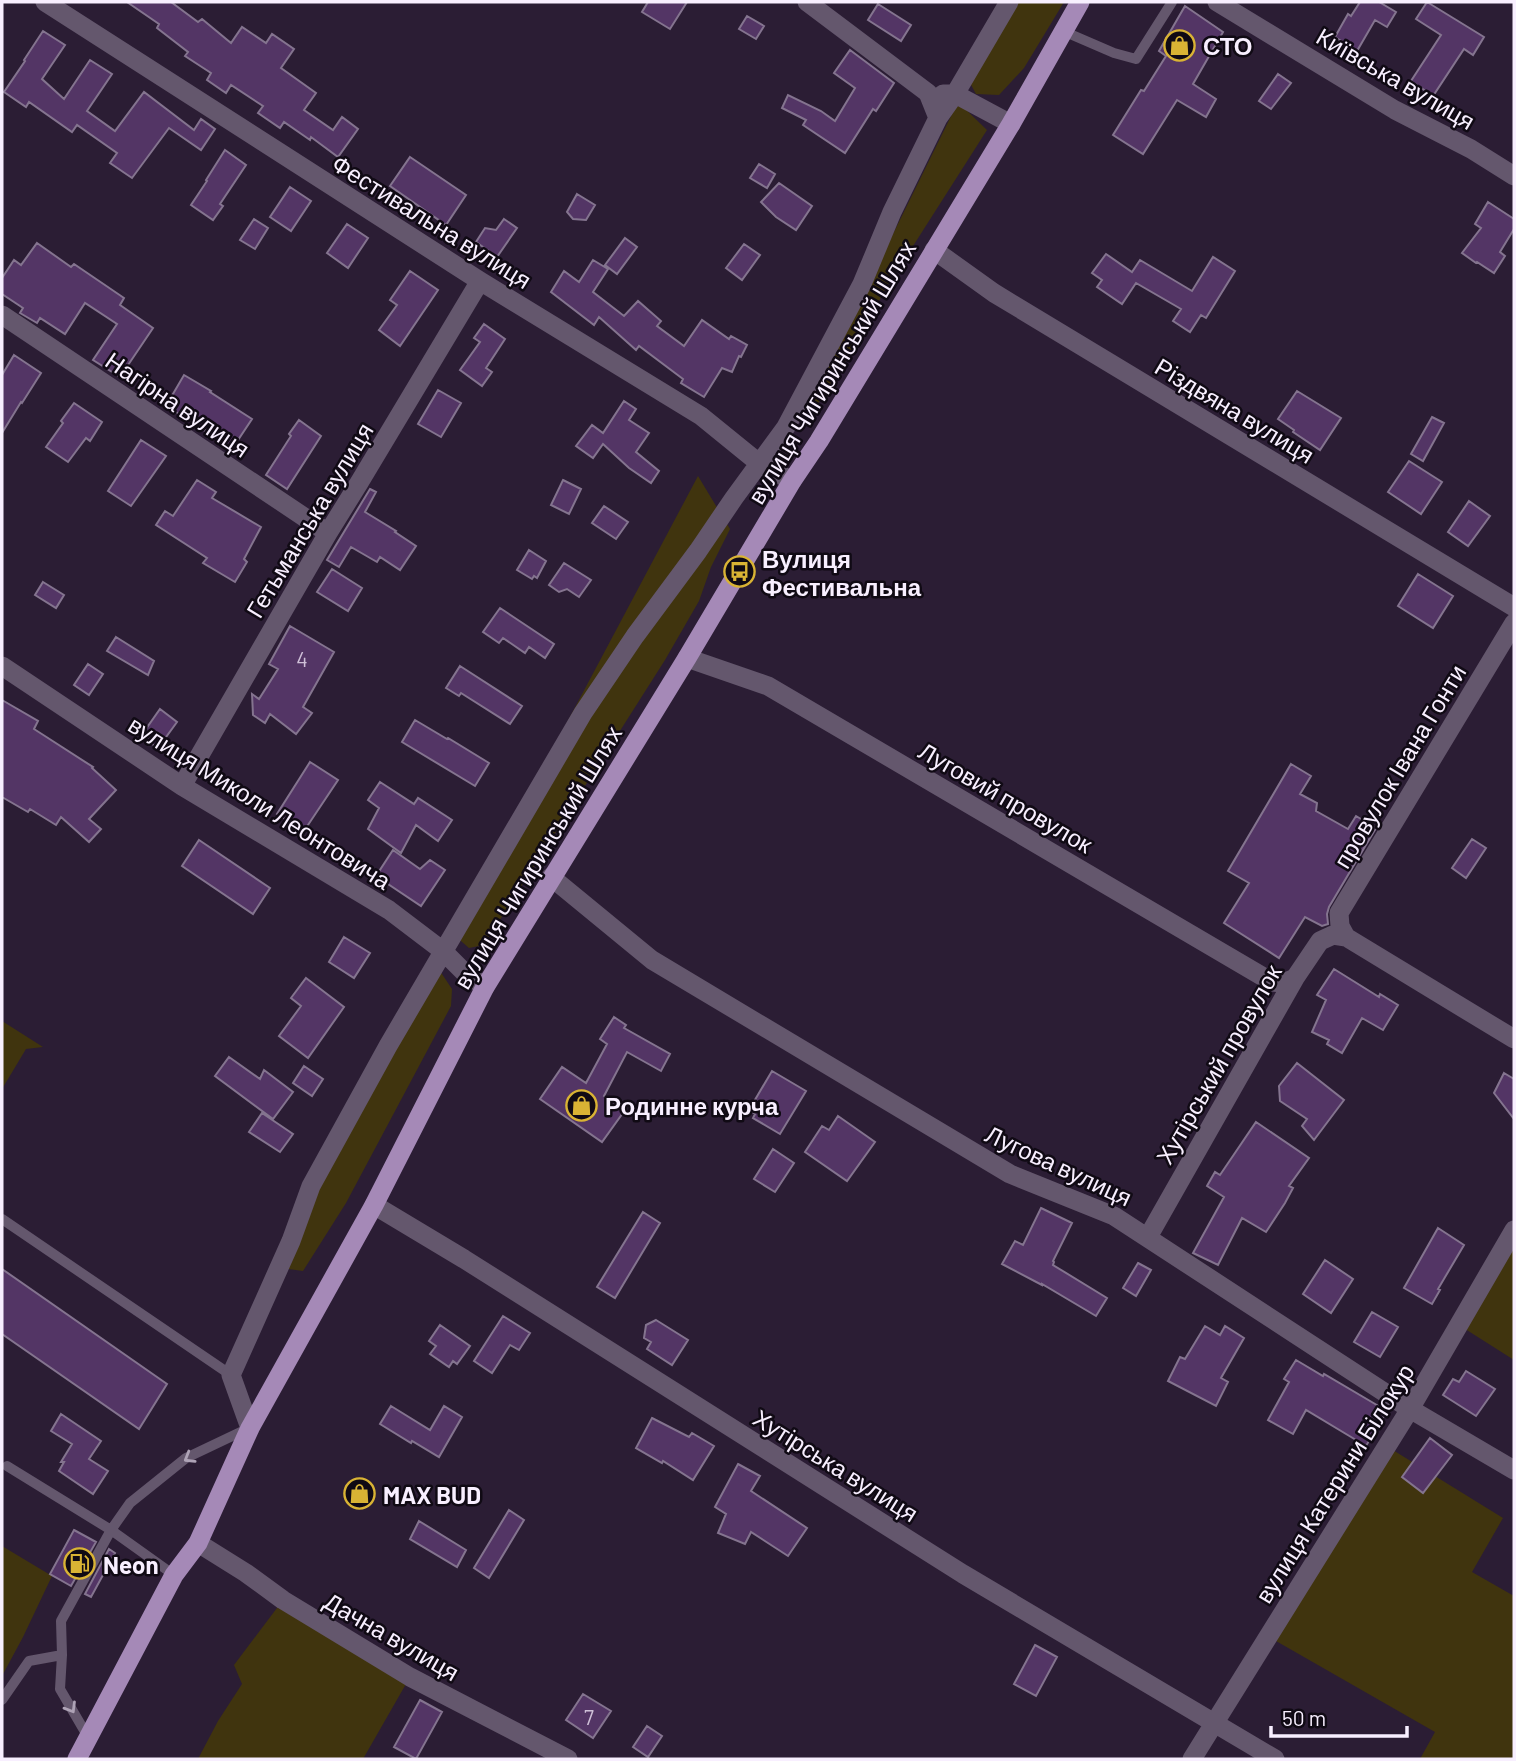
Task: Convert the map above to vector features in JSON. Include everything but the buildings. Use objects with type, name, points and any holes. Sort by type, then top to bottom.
[{"type":"main road","name":"вулиця Чигиринський Шлях","points":[[77,1759],[174,1575],[198,1543],[250,1428],[374,1205],[485,986],[1012,124],[1080,2]]},
{"type":"street","name":"Фестивальна вулиця","points":[[45,2],[480,281],[701,416],[760,464],[792,481]]},
{"type":"street","points":[[807,2],[928,93],[939,118]]},
{"type":"street","points":[[250,1428],[231,1375],[290,1241],[311,1186],[388,1046],[583,713],[635,636],[786,427],[862,284],[892,212],[939,118],[1009,2]]},
{"type":"street","name":"Київська вулиця","points":[[1217,2],[1395,110],[1471,149],[1514,176]]},
{"type":"street","points":[[928,93],[955,94],[1012,124]]},
{"type":"street","name":"Різдвяна вулиця","points":[[934,250],[994,293],[1514,607]]},
{"type":"street","name":"Гетьманська вулиця","points":[[182,786],[328,533],[480,281]]},
{"type":"street","name":"Нагірна вулиця","points":[[2,315],[328,533]]},
{"type":"street","name":"провулок Івана Гонти","points":[[1346,937],[1340,926],[1339,913],[1514,623]]},
{"type":"street","name":"Луговий провулок","points":[[687,658],[768,686],[1272,982],[1283,983],[1296,978]]},
{"type":"street","name":"вулиця Миколи Леонтовича","points":[[2,666],[182,786],[389,910],[485,986]]},
{"type":"street","name":"Лугова вулиця","points":[[551,877],[652,960],[1010,1174],[1114,1216],[1410,1409],[1514,1470]]},
{"type":"street","name":"Хутірський провулок","points":[[1148,1237],[1296,978],[1320,941],[1333,935],[1346,937]]},
{"type":"street","points":[[1346,937],[1514,1038]]},
{"type":"street","name":"Хутірська вулиця","points":[[374,1205],[963,1574],[1275,1759]]},
{"type":"street","name":"вулиця Катерини Білокур","points":[[1192,1759],[1410,1409],[1514,1230]]},
{"type":"street","name":"Дачна вулиця","points":[[198,1543],[283,1600],[410,1677],[568,1759]]},
{"type":"lane","points":[[1063,31],[1114,53],[1136,59],[1172,2]]},
{"type":"lane","points":[[2,1219],[231,1375]]},
{"type":"lane","points":[[88,1737],[60,1689],[61,1621],[111,1530],[130,1503],[186,1458],[250,1428]]},
{"type":"lane","points":[[7,1466],[111,1530],[174,1575]]},
{"type":"lane","points":[[2,1700],[29,1661],[62,1655]]},
{"type":"shaded area","points":[[1016,2],[1064,2],[1024,68],[999,95],[976,94],[969,81]]},
{"type":"shaded area","points":[[958,102],[987,130],[885,290],[840,371],[801,429],[826,370]]},
{"type":"shaded area","points":[[698,476],[730,529],[711,567],[699,601],[665,660],[484,945],[469,948],[454,935]]},
{"type":"shaded area","points":[[438,968],[452,989],[451,1006],[346,1203],[303,1271],[281,1268],[287,1243]]},
{"type":"shaded area","points":[[2,1021],[43,1047],[26,1049],[2,1089]]},
{"type":"shaded area","points":[[1514,1244],[1514,1360],[1462,1327]]},
{"type":"shaded area","points":[[1388,1447],[1503,1518],[1472,1572],[1514,1596],[1514,1759],[1420,1759],[1435,1732],[1276,1641]]},
{"type":"shaded area","points":[[2,1546],[52,1576],[2,1676]]},
{"type":"shaded area","points":[[283,1600],[410,1677],[363,1759],[198,1759],[242,1684],[234,1665]]},
{"type":"place","name":"СТО","points":[[1180,45]]},
{"type":"place","name":"Вулиця Фестивальна","points":[[739,572]]},
{"type":"place","name":"Родинне курча","points":[[582,1105]]},
{"type":"place","name":"MAX BUD","points":[[360,1494]]},
{"type":"place","name":"Neon","points":[[80,1564]]}]
